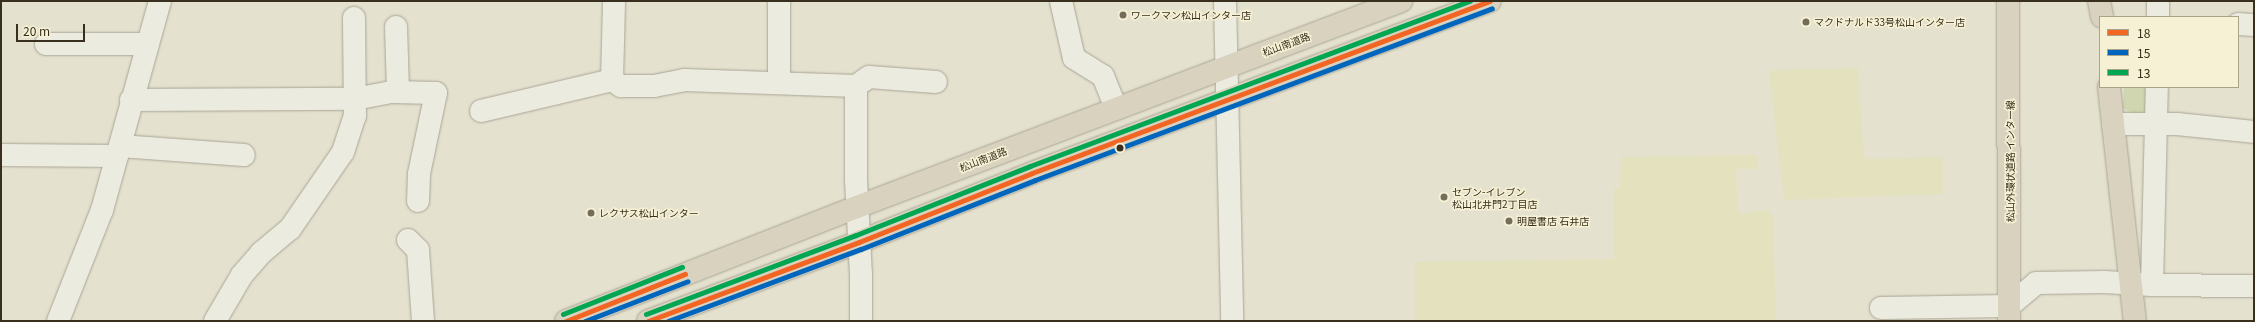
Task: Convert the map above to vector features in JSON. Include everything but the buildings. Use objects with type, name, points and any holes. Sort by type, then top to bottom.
[{"type":"highway","name":"松山南道路","points":[[566,321],[857,207],[1401,1]]},
{"type":"highway","points":[[648,321],[859,242],[1032,173],[1490,1]]},
{"type":"highway","name":"松山外環状道路 インター線","points":[[2008,1],[2009,314]]},
{"type":"highway","points":[[2099,1],[2102,16]]},
{"type":"highway","points":[[2109,88],[2135,321]]},
{"type":"street","points":[[58,321],[102,210],[160,1]]},
{"type":"street","points":[[612,80],[614,1]]},
{"type":"street","points":[[778,1],[780,83]]},
{"type":"street","points":[[1061,1],[1074,58],[1103,76],[1116,109]]},
{"type":"street","points":[[1225,1],[1229,100],[1232,321]]},
{"type":"street","points":[[2158,1],[2158,16]]},
{"type":"street","points":[[215,321],[242,275],[261,253],[290,229],[343,152],[355,116],[354,18]]},
{"type":"street","points":[[2239,24],[2254,25]]},
{"type":"street","points":[[396,27],[398,92]]},
{"type":"street","points":[[46,44],[148,44]]},
{"type":"street","points":[[481,112],[612,80],[621,86],[654,86],[684,80],[856,86],[869,77],[936,82]]},
{"type":"street","points":[[856,86],[857,207],[861,321]]},
{"type":"street","points":[[2152,285],[2156,88]]},
{"type":"street","points":[[132,100],[355,99],[398,92],[436,93],[419,174],[418,201]]},
{"type":"street","points":[[2113,124],[2177,124],[2254,132]]},
{"type":"street","points":[[1,155],[119,151],[244,155]]},
{"type":"street","points":[[408,240],[418,250],[423,321]]},
{"type":"street","points":[[1881,308],[2009,314],[2036,283],[2131,283],[2152,285],[2254,286]]},
{"type":"shaded area","points":[[1858,68],[1864,159],[1943,157],[1943,194],[1784,200],[1769,73],[1773,70]]},
{"type":"shaded area","points":[[1757,155],[1757,169],[1736,169],[1738,214],[1767,210],[1773,216],[1776,321],[1415,321],[1415,262],[1614,259],[1613,189],[1620,188],[1621,157]]},
{"type":"green space","points":[[2124,88],[2147,88],[2146,112],[2134,114],[2123,108]]},
{"type":"transit line","name":"13","points":[[646,314],[856,235],[1030,166],[1470,1]]},
{"type":"transit line","name":"18","points":[[648,321],[859,242],[1032,173],[1490,1]]},
{"type":"transit line","name":"15","points":[[668,321],[861,249],[1035,180],[1492,8]]},
{"type":"transit line","name":"13","points":[[563,314],[682,267]]},
{"type":"transit line","name":"18","points":[[566,321],[685,274]]},
{"type":"transit line","name":"15","points":[[585,321],[688,281]]},
{"type":"place","name":"ワークマン松山インター店","points":[[1123,15]]},
{"type":"place","name":"マクドナルド33号松山インター店","points":[[1806,22]]},
{"type":"place","name":"セブン-イレブン 松山北井門2丁目店","points":[[1444,197]]},
{"type":"place","name":"レクサス松山インター","points":[[591,213]]},
{"type":"place","name":"明屋書店 石井店","points":[[1509,221]]}]
